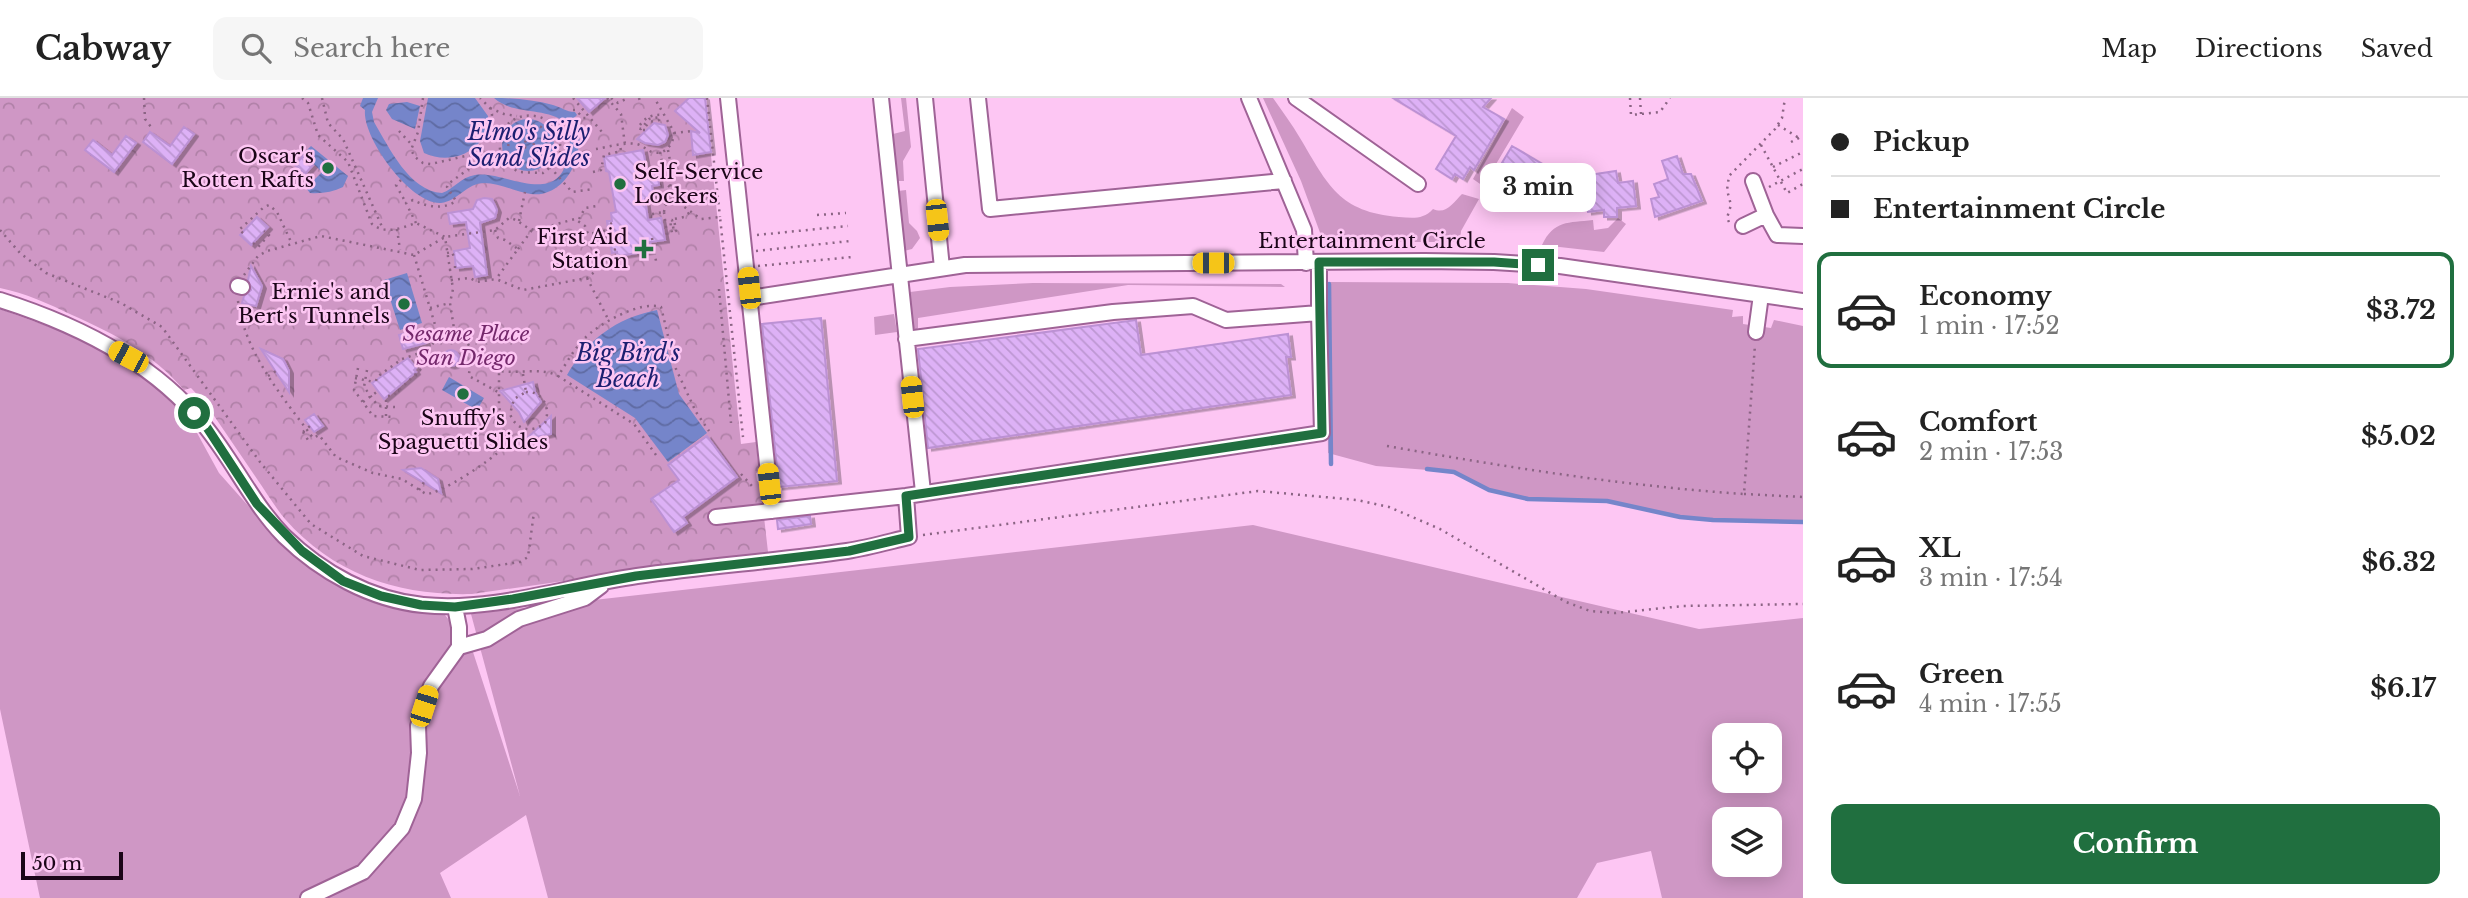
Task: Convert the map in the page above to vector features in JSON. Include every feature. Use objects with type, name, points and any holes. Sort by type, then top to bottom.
[{"type":"street","points":[[728,98],[772,512]]},
{"type":"street","points":[[881,98],[923,492]]},
{"type":"street","points":[[925,98],[942,268]]},
{"type":"street","points":[[978,98],[990,209],[1284,181]]},
{"type":"street","points":[[716,517],[906,496],[1322,433],[1319,313],[1313,262],[1304,230],[1249,98]]},
{"type":"street","points":[[1296,98],[1418,184]]},
{"type":"street","points":[[1754,181],[1766,215],[1777,235],[1803,236]]},
{"type":"street","points":[[1736,224],[1766,215]]},
{"type":"street","name":"Entertainment Circle","points":[[750,298],[942,268],[1002,264],[1494,262],[1560,266],[1803,301]]},
{"type":"street","points":[[1756,332],[1761,295]]},
{"type":"street","points":[[0,300],[74,329],[128,357],[159,379],[183,400],[206,426],[269,519],[302,551],[343,581],[403,602],[455,607],[565,591],[609,581],[849,551],[909,537],[906,496]]},
{"type":"street","points":[[906,340],[1113,312],[1193,306],[1226,320],[1319,313]]},
{"type":"street","points":[[458,647],[486,639],[519,619],[585,598],[609,581]]},
{"type":"street","points":[[308,898],[363,872],[402,828],[414,799],[419,753],[418,726],[431,686],[458,647],[459,627],[455,607]]},
{"type":"path","points":[[144,98],[145,119],[151,127]]},
{"type":"path","points":[[302,98],[307,103],[318,135],[348,162],[372,224],[383,229],[397,229],[416,223]]},
{"type":"path","points":[[322,98],[328,123],[343,139],[383,229]]},
{"type":"path","points":[[412,145],[418,132],[423,98]]},
{"type":"path","points":[[406,203],[413,200],[440,207],[455,202],[448,184],[474,165],[503,161],[518,172],[543,173],[558,160],[561,148],[553,125],[545,120],[504,114],[491,108],[480,98]]},
{"type":"path","points":[[573,98],[602,132]]},
{"type":"path","points":[[609,98],[617,103],[628,98]]},
{"type":"path","points":[[593,172],[601,170],[604,155],[621,151],[623,145],[621,114],[609,98]]},
{"type":"path","points":[[639,98],[642,105]]},
{"type":"path","points":[[707,98],[743,437]]},
{"type":"path","points":[[1630,98],[1632,115],[1660,112],[1670,98]]},
{"type":"path","points":[[1640,98],[1641,114]]},
{"type":"path","points":[[1736,224],[1727,218],[1731,205],[1727,190],[1728,176],[1778,125],[1782,118],[1785,98]]},
{"type":"path","points":[[596,149],[636,144],[651,152],[668,148],[672,144],[673,126],[663,115],[656,99]]},
{"type":"path","points":[[399,131],[412,145],[415,157],[423,163],[431,164],[470,155],[491,135],[491,108]]},
{"type":"path","points":[[573,110],[582,118]]},
{"type":"path","points":[[645,130],[648,124],[660,117],[649,120],[641,129],[638,128],[643,120],[650,116],[663,115]]},
{"type":"path","points":[[503,161],[501,137],[507,124],[518,116]]},
{"type":"path","points":[[576,116],[579,120],[590,118]]},
{"type":"path","points":[[530,117],[529,139],[526,139],[524,147],[533,149]]},
{"type":"path","points":[[519,125],[541,127],[548,148],[546,160],[539,167],[521,166],[511,162],[507,157],[509,139],[519,125]]},
{"type":"path","points":[[1778,125],[1801,137]]},
{"type":"path","points":[[674,133],[692,131]]},
{"type":"path","points":[[491,135],[509,139]]},
{"type":"path","points":[[1791,142],[1801,137]]},
{"type":"path","points":[[529,139],[534,142],[534,167]]},
{"type":"path","points":[[1761,145],[1787,193],[1803,184]]},
{"type":"path","points":[[548,148],[561,148]]},
{"type":"path","points":[[668,148],[673,176],[670,187]]},
{"type":"path","points":[[660,152],[664,178],[676,201],[701,219],[720,217]]},
{"type":"path","points":[[1773,167],[1803,152]]},
{"type":"path","points":[[470,155],[474,165]]},
{"type":"path","points":[[518,172],[521,166]]},
{"type":"path","points":[[551,168],[570,190],[575,192],[594,189]]},
{"type":"path","points":[[1769,187],[1803,169]]},
{"type":"path","points":[[401,180],[396,185],[416,223],[445,237]]},
{"type":"path","points":[[519,221],[525,192]]},
{"type":"path","points":[[676,201],[667,203],[664,212],[667,234],[671,233],[670,220],[672,219],[676,232],[674,219],[684,217],[690,212]]},
{"type":"path","points":[[243,233],[239,230],[264,206],[274,207],[292,244]]},
{"type":"path","points":[[579,220],[585,208],[597,206]]},
{"type":"path","points":[[652,214],[664,212]]},
{"type":"path","points":[[817,215],[846,213]]},
{"type":"path","points":[[313,438],[247,334],[238,306],[245,272],[258,256],[327,236],[414,255],[445,237],[495,230],[509,218],[532,229]]},
{"type":"path","points":[[496,279],[532,229],[571,219],[579,220],[588,234],[601,232]]},
{"type":"path","points":[[612,223],[611,230],[604,231],[604,238],[607,245],[613,244],[614,250],[616,249]]},
{"type":"path","points":[[751,236],[848,226]]},
{"type":"path","points":[[397,229],[400,251]]},
{"type":"path","points":[[0,230],[20,253],[46,272],[121,303],[162,327],[260,462],[310,524],[363,556],[420,570],[472,569],[520,562],[528,557],[534,512]]},
{"type":"path","points":[[495,230],[498,239],[518,248]]},
{"type":"path","points":[[253,243],[258,247],[269,236],[264,231]]},
{"type":"path","points":[[604,238],[614,236]]},
{"type":"path","points":[[445,237],[453,292],[450,303],[455,335]]},
{"type":"path","points":[[652,238],[656,261]]},
{"type":"path","points":[[752,251],[850,242]]},
{"type":"path","points":[[447,253],[452,252],[454,257]]},
{"type":"path","points":[[646,252],[655,252]]},
{"type":"path","points":[[451,280],[470,278],[478,282],[496,279],[523,290],[587,278],[597,270],[604,260],[604,254]]},
{"type":"path","points":[[414,255],[439,338]]},
{"type":"path","points":[[754,267],[852,257]]},
{"type":"path","points":[[449,270],[455,269],[455,263]]},
{"type":"path","points":[[587,278],[609,321]]},
{"type":"path","points":[[719,289],[731,423]]},
{"type":"path","points":[[430,308],[450,303]]},
{"type":"path","points":[[558,376],[584,339],[609,321],[644,307],[660,307],[676,369],[689,399],[709,431]]},
{"type":"path","points":[[1744,494],[1756,332]]},
{"type":"path","points":[[356,378],[375,381],[402,359],[429,350],[439,338],[455,335],[467,342],[472,359],[469,376],[498,392]]},
{"type":"path","points":[[386,416],[387,396],[393,396],[422,369],[418,354]]},
{"type":"path","points":[[472,359],[499,371],[523,374],[547,371],[558,376],[634,424],[656,454]]},
{"type":"path","points":[[358,369],[354,390],[372,410],[373,416],[395,417]]},
{"type":"path","points":[[367,370],[364,387],[378,406],[395,407]]},
{"type":"path","points":[[310,426],[303,432],[308,440],[320,434],[336,457],[368,472],[421,486],[426,494],[437,492],[480,467],[504,447],[498,392],[499,371]]},
{"type":"path","points":[[523,374],[526,392]]},
{"type":"path","points":[[363,402],[378,391]]},
{"type":"path","points":[[533,391],[543,399],[548,408],[545,423],[528,430],[517,426],[510,414],[514,399],[526,392],[533,391]]},
{"type":"path","points":[[1387,446],[1576,478],[1665,488],[1803,497]]},
{"type":"path","points":[[909,537],[1258,491],[1357,499],[1390,508],[1440,529],[1566,603],[1590,611],[1615,613],[1683,606],[1803,604]]},
{"type":"green space","name":"Sesame Place San Diego","points":[[0,98],[705,98],[741,444],[756,442],[759,472],[756,473],[757,481],[760,482],[768,552],[472,594],[445,594],[394,586],[347,568],[325,555],[285,519],[206,404],[191,388],[184,390],[146,355],[103,330],[37,299],[0,288]]},
{"type":"green space","points":[[901,98],[906,98],[911,147],[903,161],[904,181],[897,181],[893,134],[905,131]]},
{"type":"green space","points":[[1263,98],[1273,98],[1328,182],[1349,202],[1362,209],[1399,217],[1417,217],[1433,209],[1446,209],[1462,194],[1479,199],[1461,231],[1460,242],[1328,242],[1328,238],[1322,238],[1301,181]]},
{"type":"green space","points":[[1512,108],[1524,117],[1483,186],[1473,179]]},
{"type":"green space","points":[[906,190],[909,223],[920,238],[912,249],[904,251],[898,191]]},
{"type":"green space","points":[[1618,218],[1626,224],[1604,252],[1542,245],[1552,231],[1563,224],[1593,220],[1594,230],[1608,228]]},
{"type":"green space","points":[[1330,282],[1508,283],[1586,289],[1733,310],[1732,317],[1743,316],[1743,324],[1771,328],[1774,320],[1803,326],[1803,522],[1713,520],[1680,517],[1606,501],[1528,499],[1489,490],[1454,472],[1376,466],[1328,453],[1326,287]]},
{"type":"green space","points":[[1033,283],[1281,284],[1285,287],[1128,285],[918,318],[918,328],[916,330],[912,326],[909,289],[910,292]]},
{"type":"green space","points":[[0,309],[58,330],[143,375],[185,411],[219,473],[276,537],[313,569],[370,600],[404,609],[420,609],[445,615],[472,649],[520,796],[471,614],[1253,525],[1699,629],[1803,618],[1803,898],[1662,898],[1651,851],[1597,863],[1577,898],[548,898],[526,815],[440,873],[451,898],[40,898],[0,709]]},
{"type":"green space","points":[[894,314],[897,332],[875,335],[874,317]]},
{"type":"water","points":[[363,98],[378,98],[372,112],[374,122],[401,166],[420,185],[430,190],[442,193],[475,175],[540,184],[551,182],[561,175],[570,146],[566,123],[549,114],[502,104],[494,98],[538,102],[575,112],[579,139],[575,162],[564,181],[546,193],[531,194],[484,183],[472,186],[447,202],[429,201],[403,182],[380,152],[371,137],[365,110],[360,106]]},
{"type":"water","points":[[428,98],[475,98],[488,116],[483,138],[468,152],[458,156],[435,157],[424,153],[420,141]]},
{"type":"water","points":[[407,102],[420,106],[415,129],[392,119],[386,110],[389,104]]},
{"type":"water","name":"Elmo's Silly Sand Slides","points":[[528,119],[538,121],[546,127],[552,135],[552,155],[546,163],[538,169],[528,171],[518,169],[510,163],[504,155],[502,145],[504,135],[510,127],[518,121]]},
{"type":"water","name":"Oscar's Rotten Rafts","points":[[311,146],[348,176],[343,187],[318,193],[310,193],[306,188],[321,173],[303,154]]},
{"type":"water","name":"Ernie's and Bert's Tunnels","points":[[407,273],[422,323],[400,330],[384,280]]},
{"type":"water","name":"Big Bird's Beach","points":[[657,310],[679,394],[707,433],[668,462],[635,418],[567,375],[584,351],[604,332],[628,319]]},
{"type":"water","name":"Snuffy's Spaguetti Slides","points":[[449,377],[484,398],[477,410],[442,390]]},
{"type":"building","points":[[577,98],[605,98],[589,112]]},
{"type":"building","points":[[689,98],[705,98],[711,152],[693,155],[691,131],[700,133],[675,111]]},
{"type":"building","points":[[1393,98],[1491,98],[1483,107],[1504,119],[1474,170],[1470,167],[1463,179],[1455,174],[1452,179],[1436,169],[1456,136]]},
{"type":"building","points":[[654,123],[665,125],[668,135],[665,142],[658,145],[637,139]]},
{"type":"building","points":[[184,127],[194,134],[172,164],[143,142],[150,132],[170,146]]},
{"type":"building","points":[[126,136],[136,143],[114,172],[85,150],[93,140],[112,155]]},
{"type":"building","points":[[1512,146],[1551,169],[1538,192],[1534,191],[1530,197],[1520,191],[1513,204],[1487,188]]},
{"type":"building","points":[[643,150],[647,171],[657,169],[659,185],[652,186],[654,198],[645,199],[648,220],[661,218],[665,240],[650,242],[651,251],[617,256],[617,252],[612,253],[609,237],[607,221],[612,221],[611,213],[616,212],[604,157]]},
{"type":"building","points":[[303,156],[313,165],[305,174],[295,165]]},
{"type":"building","points":[[1677,156],[1683,174],[1691,174],[1702,201],[1655,217],[1651,199],[1659,197],[1654,184],[1668,179],[1662,161]]},
{"type":"building","points":[[1616,171],[1618,183],[1633,181],[1636,206],[1617,208],[1617,217],[1604,217],[1604,210],[1588,212],[1587,203],[1572,205],[1569,185],[1583,183],[1582,176]]},
{"type":"building","points":[[492,199],[497,210],[495,218],[480,223],[487,275],[475,277],[473,266],[456,268],[454,251],[470,248],[466,222],[450,224],[448,213],[473,209],[477,200]]},
{"type":"building","name":"Oscar's Rotten Rafts","points":[[257,217],[268,227],[251,245],[240,235]]},
{"type":"building","points":[[251,266],[262,286],[256,306],[242,303],[244,296],[251,290],[248,280]]},
{"type":"building","points":[[821,318],[837,481],[779,487],[762,324]]},
{"type":"building","points":[[1136,320],[1141,355],[1288,334],[1291,357],[1286,357],[1291,395],[928,448],[918,349]]},
{"type":"building","points":[[422,329],[426,343],[403,349],[399,335]]},
{"type":"building","points":[[261,349],[283,359],[289,371],[289,392]]},
{"type":"building","points":[[448,350],[454,350],[459,358],[457,364],[448,366],[443,361],[443,355]]},
{"type":"building","points":[[408,358],[416,372],[384,399],[372,383]]},
{"type":"building","points":[[533,382],[541,402],[524,422],[519,412],[500,391]]},
{"type":"building","points":[[314,414],[323,426],[314,432],[305,420]]},
{"type":"building","points":[[551,416],[551,434],[526,439]]},
{"type":"building","points":[[707,436],[737,477],[683,517],[687,523],[674,532],[651,499],[679,480],[668,465]]},
{"type":"building","name":"Snuffy's Spaguetti Slides","points":[[421,468],[438,479],[441,493],[403,470]]},
{"type":"building","points":[[810,516],[811,524],[778,529],[777,520]]},
{"type":"waterway","points":[[1329,284],[1331,464]]},
{"type":"waterway","points":[[1427,469],[1454,472],[1489,490],[1528,499],[1607,501],[1680,517],[1713,520],[1803,522]]},
{"type":"place","name":"Oscar's Rotten Rafts","points":[[328,168]]},
{"type":"place","name":"Self-Service Lockers","points":[[620,184]]},
{"type":"place","name":"First Aid Station","points":[[644,249]]},
{"type":"place","name":"Ernie's and Bert's Tunnels","points":[[404,304]]},
{"type":"place","name":"Snuffy's Spaguetti Slides","points":[[463,394]]},
{"type":"route","points":[[194,413],[206,426],[257,504],[302,551],[343,581],[364,590],[403,602],[455,607],[565,591],[636,576],[849,551],[909,537],[906,496],[1322,433],[1319,262],[1424,261],[1538,265]]}]
